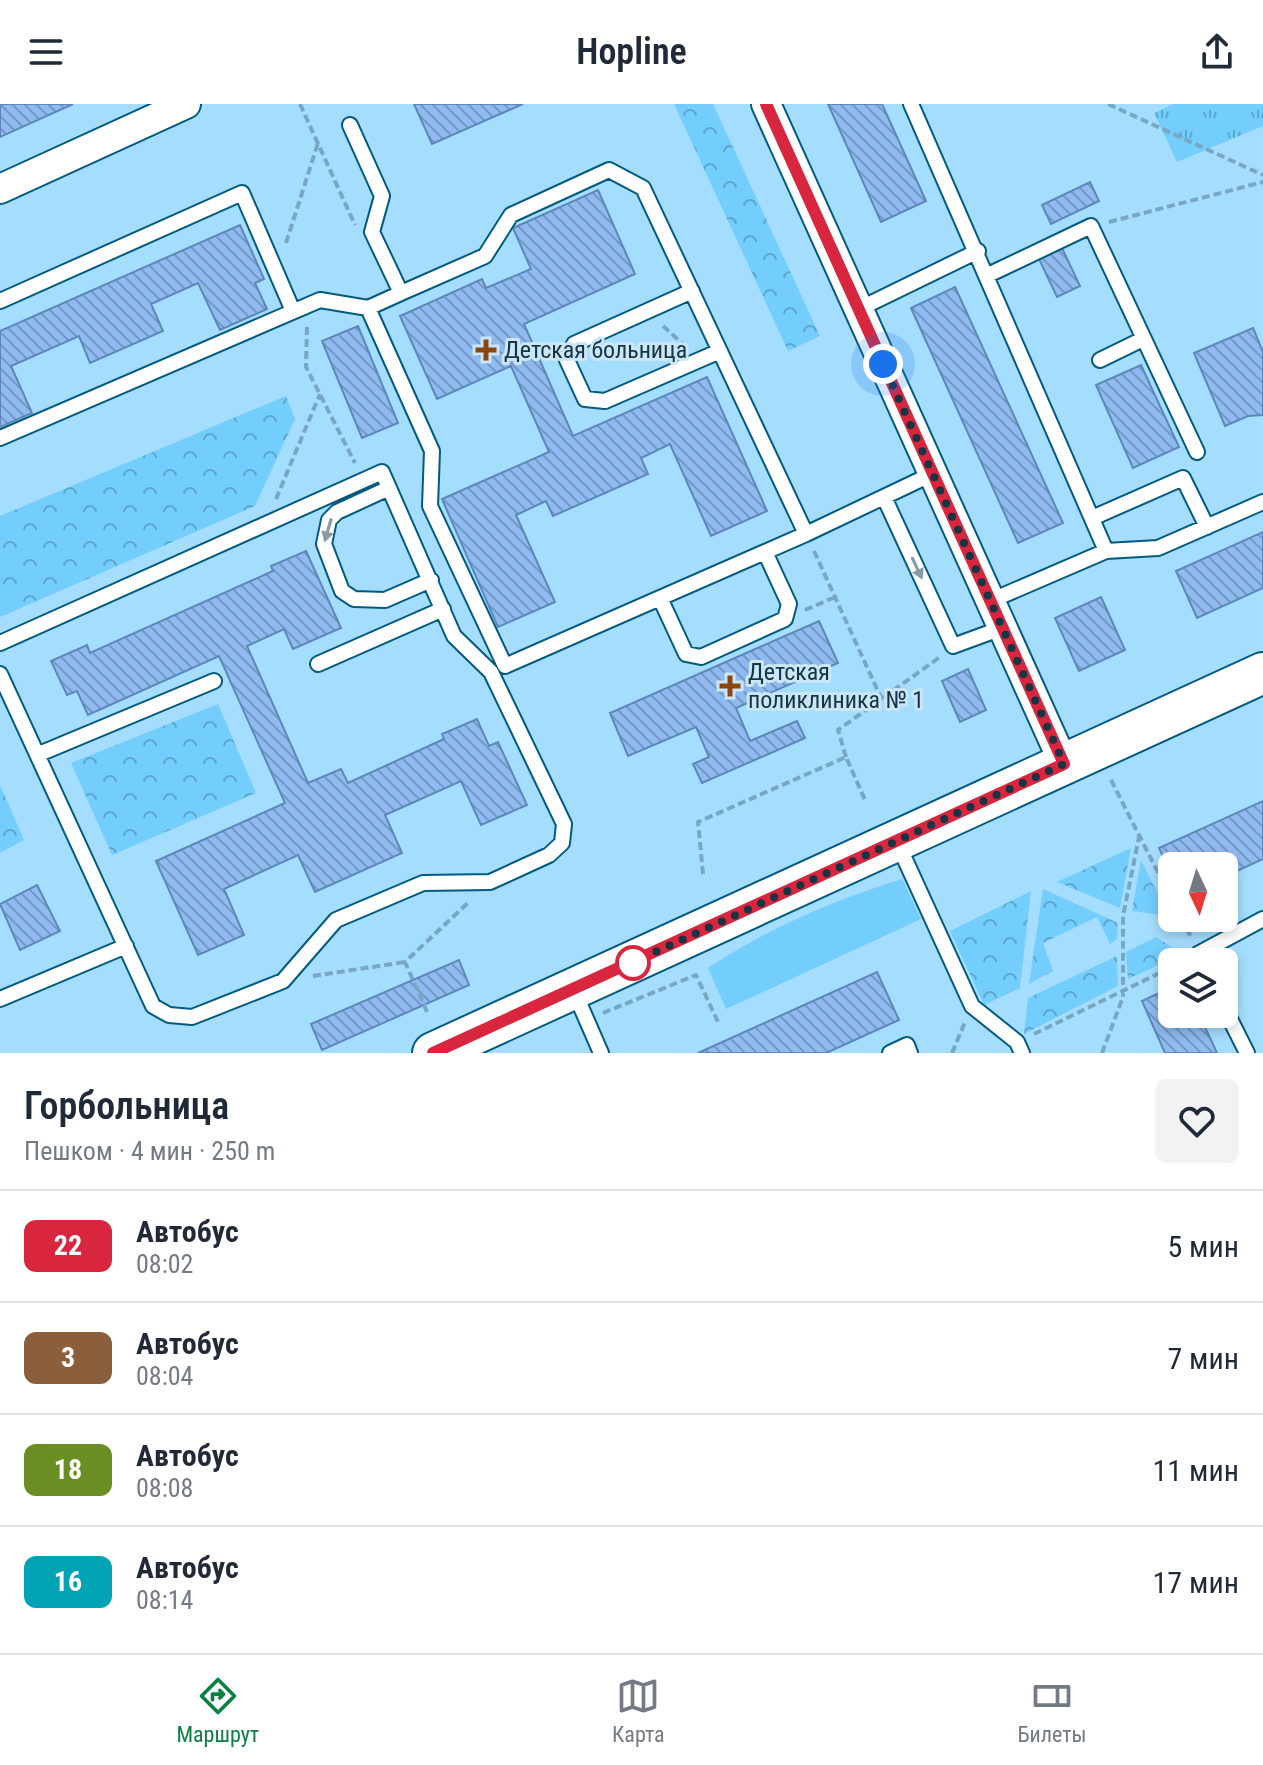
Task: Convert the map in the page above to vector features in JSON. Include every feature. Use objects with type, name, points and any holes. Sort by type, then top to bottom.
[{"type":"main road","points":[[433,1053],[579,1002],[896,842],[1263,673]]},
{"type":"street","points":[[766,104],[930,475],[1064,764]]},
{"type":"street","points":[[0,189],[175,106]]},
{"type":"lane","points":[[911,104],[978,251],[1106,551]]},
{"type":"lane","points":[[350,125],[382,196],[372,232],[401,293]]},
{"type":"lane","points":[[0,438],[320,300],[368,308],[485,256],[511,215],[609,170],[643,188],[806,534]]},
{"type":"lane","points":[[0,301],[242,193],[293,311]]},
{"type":"lane","points":[[988,275],[1091,226],[1197,452]]},
{"type":"lane","points":[[859,309],[978,251]]},
{"type":"lane","points":[[692,291],[574,344],[568,351],[567,360],[585,399],[605,401],[720,351]]},
{"type":"lane","points":[[368,308],[432,451],[430,506],[505,666],[806,534],[930,475]]},
{"type":"lane","points":[[1100,360],[1143,339]]},
{"type":"lane","points":[[0,643],[382,472],[454,636],[491,672],[564,824],[562,843],[549,855],[490,882],[423,883],[336,920],[283,981],[192,1017],[169,1015],[153,1006],[0,674]]},
{"type":"lane","points":[[1092,518],[1183,478],[1207,527]]},
{"type":"lane","points":[[389,488],[337,512],[329,520],[324,544],[342,591],[354,599],[385,600],[431,580]]},
{"type":"lane","points":[[884,497],[953,646],[1002,628]]},
{"type":"lane","points":[[990,601],[1106,551],[1158,548],[1263,502]]},
{"type":"lane","points":[[660,598],[686,654],[701,657],[785,619],[789,604],[765,552]]},
{"type":"lane","points":[[318,664],[443,609]]},
{"type":"lane","points":[[39,754],[214,681]]},
{"type":"lane","points":[[896,842],[972,1006],[1020,1048]]},
{"type":"lane","points":[[1209,948],[1263,919]]},
{"type":"lane","points":[[0,999],[126,946]]},
{"type":"lane","points":[[579,1002],[601,1053]]},
{"type":"lane","points":[[1234,1028],[1247,1053]]},
{"type":"lane","points":[[890,1053],[907,1045],[910,1053]]},
{"type":"path","points":[[300,104],[360,238]]},
{"type":"path","points":[[1108,104],[1263,175]]},
{"type":"path","points":[[1091,226],[1263,182]]},
{"type":"path","points":[[648,311],[699,360]]},
{"type":"path","points":[[266,523],[320,394]]},
{"type":"path","points":[[806,534],[882,700]]},
{"type":"path","points":[[865,800],[838,730],[926,670],[953,646]]},
{"type":"path","points":[[703,874],[698,822],[846,757]]},
{"type":"path","points":[[1111,780],[1158,873]]},
{"type":"path","points":[[1102,1053],[1123,991],[1123,916],[1139,837]]},
{"type":"path","points":[[283,981],[405,962],[490,882]]},
{"type":"path","points":[[405,962],[427,1012]]},
{"type":"path","points":[[1020,1048],[1158,974]]},
{"type":"path","points":[[579,1002],[613,1011],[696,975],[719,1024]]},
{"type":"path","points":[[952,1053],[972,1006]]},
{"type":"green space","points":[[674,104],[713,104],[820,336],[788,351]]},
{"type":"green space","points":[[1173,104],[1263,104],[1263,126],[1177,162],[1154,113]]},
{"type":"green space","points":[[286,396],[295,419],[255,506],[0,617],[0,516]]},
{"type":"green space","points":[[218,704],[256,793],[112,855],[71,763]]},
{"type":"green space","points":[[0,785],[24,840],[0,853]]},
{"type":"green space","points":[[1131,848],[1120,908],[1057,882]]},
{"type":"green space","points":[[1141,860],[1158,894],[1158,915],[1132,911]]},
{"type":"green space","points":[[902,879],[921,919],[726,1009],[708,968],[754,940],[802,917]]},
{"type":"green space","points":[[1043,889],[1118,923],[1117,939],[1110,944],[1097,917],[1043,943],[1053,971],[1029,984]]},
{"type":"green space","points":[[1031,891],[1020,988],[984,1005],[950,931]]},
{"type":"green space","points":[[1156,937],[1173,948],[1158,948],[1158,965],[1128,979],[1126,952]]},
{"type":"green space","points":[[1117,956],[1118,986],[1024,1034],[1028,998]]},
{"type":"building","points":[[0,104],[73,104],[0,137]]},
{"type":"building","points":[[414,104],[523,104],[432,144]]},
{"type":"building","points":[[828,104],[882,104],[926,201],[881,222]]},
{"type":"building","points":[[1090,182],[1099,201],[1051,224],[1042,205]]},
{"type":"building","points":[[598,190],[635,274],[524,324],[573,436],[707,377],[767,511],[711,536],[670,444],[641,458],[648,474],[553,516],[546,501],[516,515],[555,602],[498,627],[442,499],[549,452],[511,366],[437,399],[400,316],[482,279],[486,288],[531,269],[513,228]]},
{"type":"building","points":[[240,225],[264,279],[255,283],[267,309],[220,330],[198,283],[151,304],[163,331],[90,363],[79,336],[11,366],[32,413],[0,427],[0,331]]},
{"type":"building","points":[[1062,248],[1080,286],[1057,297],[1039,259]]},
{"type":"building","points":[[955,287],[1063,523],[1018,543],[911,308]]},
{"type":"building","points":[[358,326],[398,423],[362,438],[322,341]]},
{"type":"building","points":[[1253,328],[1263,352],[1263,415],[1248,416],[1225,426],[1194,353]]},
{"type":"building","points":[[1141,365],[1179,447],[1133,468],[1096,385]]},
{"type":"building","points":[[1263,532],[1263,588],[1197,618],[1176,571]]},
{"type":"building","points":[[306,551],[341,628],[293,649],[284,629],[247,646],[308,783],[341,769],[348,783],[444,739],[442,734],[477,719],[489,746],[498,742],[527,805],[481,825],[461,781],[385,815],[402,853],[315,892],[298,855],[224,889],[244,935],[198,955],[156,861],[285,803],[219,656],[88,715],[77,691],[67,695],[51,661],[87,645],[90,653],[273,571],[271,566]]},
{"type":"building","points":[[1101,597],[1125,650],[1079,671],[1055,618]]},
{"type":"building","name":"Детская поликлиника № 1","points":[[819,621],[838,663],[736,708],[750,741],[797,721],[805,738],[702,783],[693,764],[709,757],[696,727],[628,756],[610,713]]},
{"type":"building","points":[[968,669],[986,710],[960,722],[942,681]]},
{"type":"building","points":[[1263,801],[1263,859],[1238,871],[1238,852],[1161,852],[1159,848]]},
{"type":"building","points":[[37,885],[60,931],[20,950],[0,904]]},
{"type":"building","points":[[459,960],[469,985],[322,1050],[311,1024]]},
{"type":"building","points":[[877,972],[899,1020],[826,1053],[698,1053]]},
{"type":"building","points":[[1158,994],[1158,1028],[1205,1028],[1217,1053],[1165,1053],[1142,1001]]},
{"type":"bus line","name":"22","points":[[433,1053],[1064,764],[930,475],[766,104]]},
{"type":"place","name":"Детская больница","points":[[486,350]]},
{"type":"place","name":"Детская поликлиника № 1","points":[[730,686]]},
{"type":"route","points":[[633,963],[625,966],[1064,764],[930,475],[883,364]]}]
